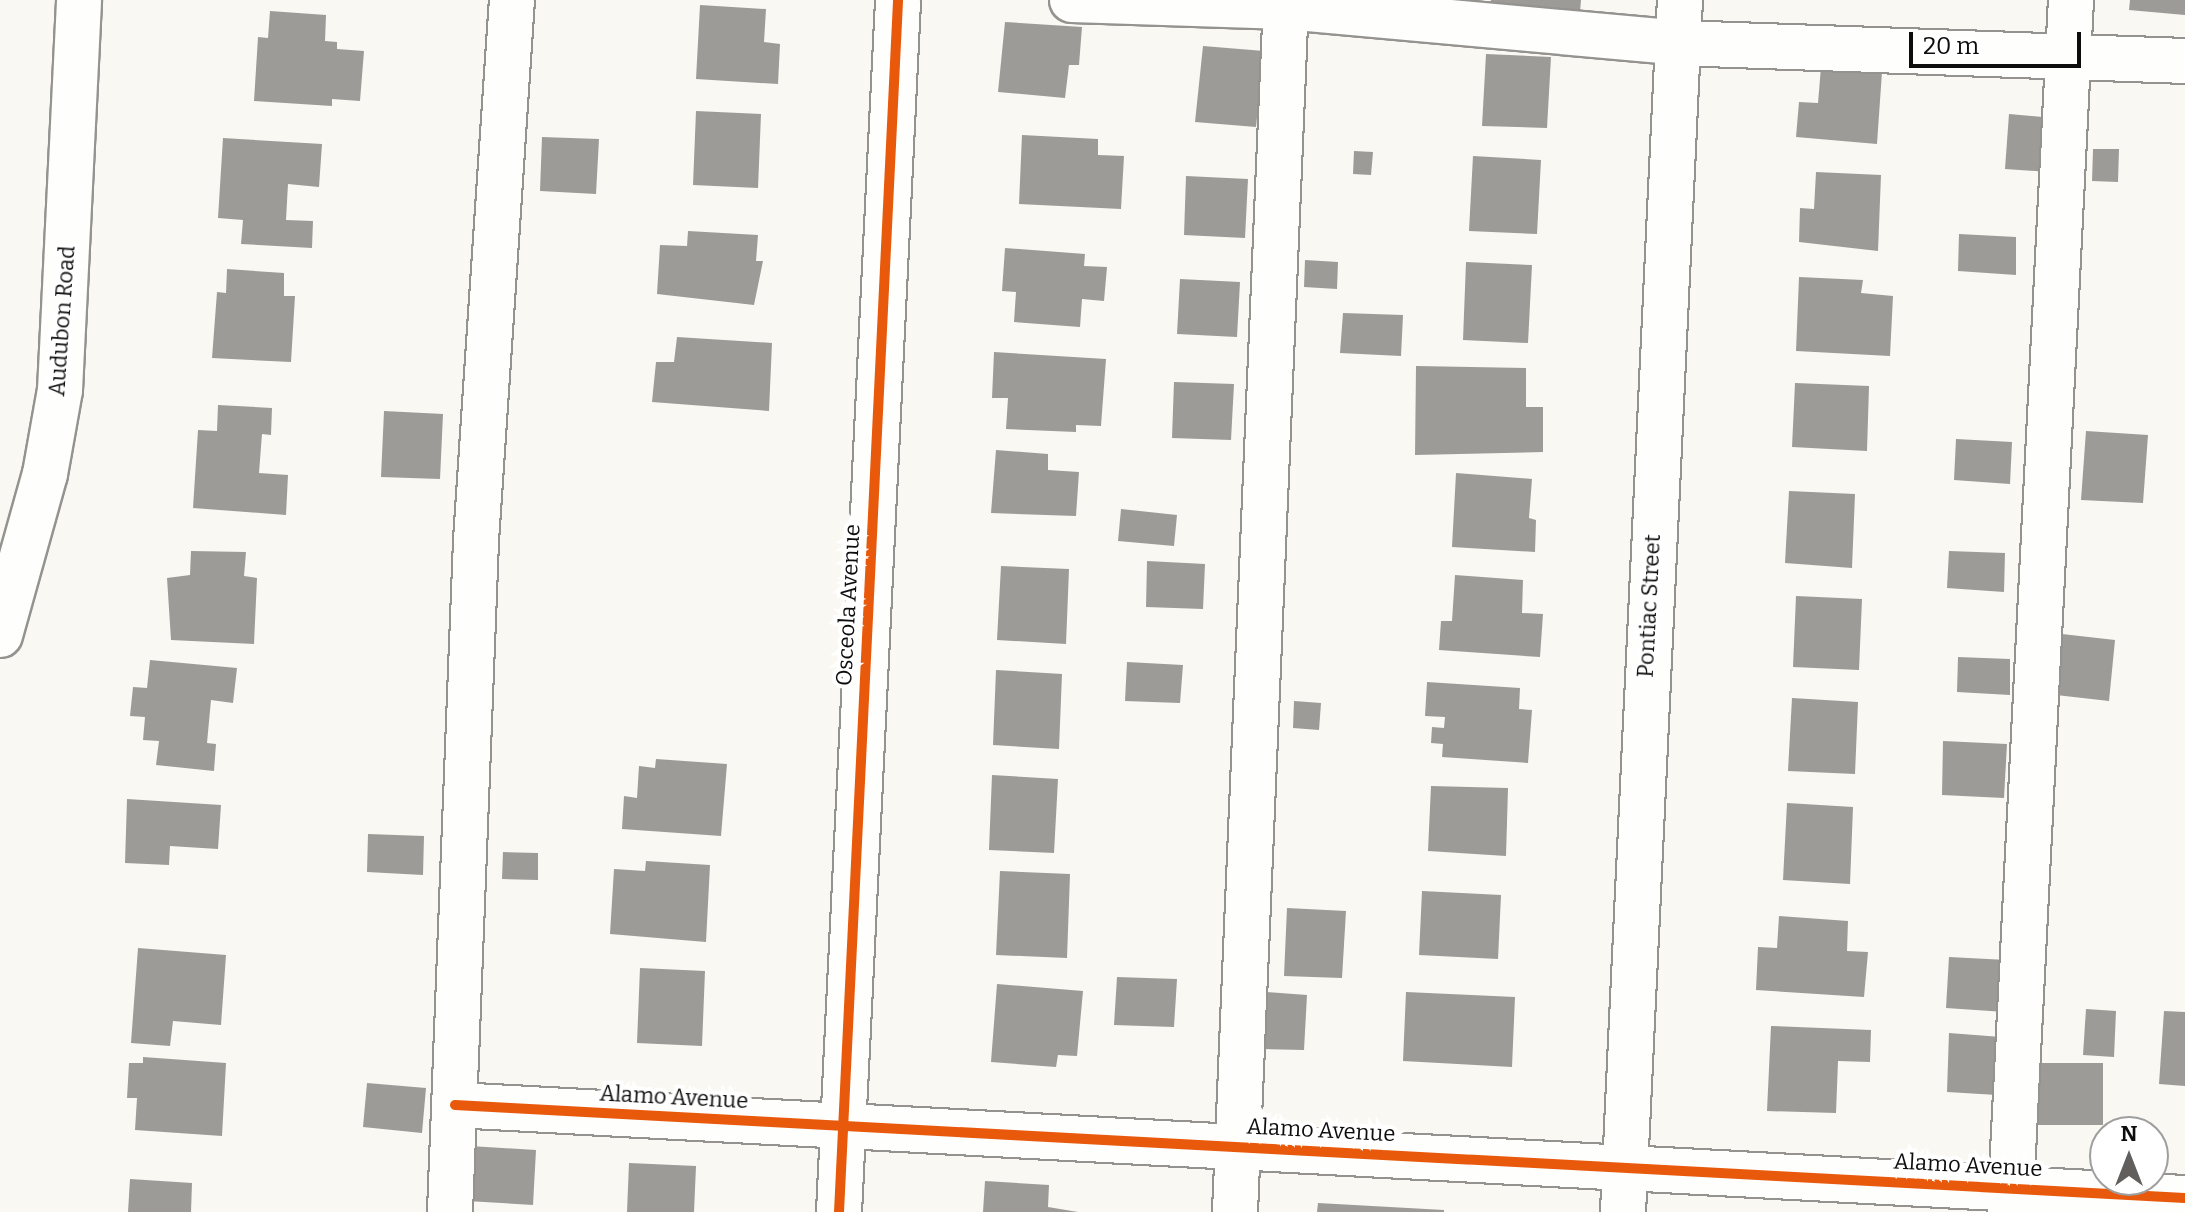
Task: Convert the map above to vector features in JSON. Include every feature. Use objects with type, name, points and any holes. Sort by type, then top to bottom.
[{"type":"street","name":"Audubon Road","points":[[0,635],[45,474],[60,390],[79,0]]},
{"type":"street","points":[[450,1212],[476,540],[512,0]]},
{"type":"street","name":"Osceola Avenue","points":[[839,1212],[898,0]]},
{"type":"street","points":[[1072,0],[1286,4],[1678,43],[2069,53],[2185,61]]},
{"type":"street","name":"Pontiac Street","points":[[1623,1212],[1680,0]]},
{"type":"street","points":[[2011,1199],[2071,0]]},
{"type":"street","points":[[1235,1212],[1286,4]]},
{"type":"street","name":"Alamo Avenue","points":[[455,1105],[1625,1168],[2011,1199],[2185,1198]]},
{"type":"building","points":[[1491,0],[1581,0],[1580,12],[1490,6]]},
{"type":"building","points":[[2130,0],[2185,0],[2185,15],[2129,10]]},
{"type":"building","points":[[700,5],[766,9],[764,42],[780,44],[778,84],[696,79]]},
{"type":"building","points":[[270,11],[326,15],[325,41],[337,42],[337,49],[364,51],[360,101],[332,99],[332,106],[254,101],[258,37],[268,38]]},
{"type":"building","points":[[1005,22],[1082,27],[1079,65],[1069,65],[1065,98],[998,92]]},
{"type":"building","points":[[1203,46],[1264,51],[1256,127],[1195,122]]},
{"type":"building","points":[[1486,54],[1551,57],[1547,128],[1482,126]]},
{"type":"building","points":[[1821,67],[1882,72],[1877,144],[1796,137],[1799,102],[1818,103]]},
{"type":"building","points":[[696,111],[761,114],[758,188],[693,185]]},
{"type":"building","points":[[2009,114],[2053,118],[2049,172],[2005,169]]},
{"type":"building","points":[[1022,135],[1098,139],[1098,155],[1124,156],[1121,209],[1019,204]]},
{"type":"building","points":[[542,137],[599,139],[596,194],[540,191]]},
{"type":"building","points":[[223,138],[322,144],[319,187],[288,184],[286,220],[313,221],[312,248],[241,244],[243,220],[218,218]]},
{"type":"building","points":[[2093,149],[2119,149],[2118,182],[2092,181]]},
{"type":"building","points":[[1354,151],[1373,152],[1371,175],[1353,174]]},
{"type":"building","points":[[1473,156],[1541,160],[1537,234],[1469,231]]},
{"type":"building","points":[[1816,172],[1881,175],[1878,251],[1799,242],[1800,208],[1814,209]]},
{"type":"building","points":[[1186,176],[1248,179],[1245,238],[1184,235]]},
{"type":"building","points":[[688,231],[758,235],[756,261],[763,261],[754,305],[657,294],[660,245],[687,246]]},
{"type":"building","points":[[1959,234],[2016,237],[2016,275],[1958,271]]},
{"type":"building","points":[[1005,248],[1085,254],[1084,266],[1107,267],[1104,301],[1082,299],[1080,327],[1014,322],[1016,292],[1002,291]]},
{"type":"building","points":[[1305,260],[1338,262],[1337,289],[1304,287]]},
{"type":"building","points":[[1466,262],[1532,265],[1528,343],[1463,340]]},
{"type":"building","points":[[227,269],[284,273],[284,296],[295,296],[291,362],[212,358],[217,292],[226,293]]},
{"type":"building","points":[[1799,277],[1863,280],[1861,293],[1893,296],[1890,356],[1796,351]]},
{"type":"building","points":[[1180,279],[1240,282],[1237,337],[1177,334]]},
{"type":"building","points":[[1343,313],[1403,315],[1401,356],[1340,353]]},
{"type":"building","points":[[677,337],[772,343],[769,411],[652,402],[656,362],[674,362]]},
{"type":"building","points":[[994,352],[1106,359],[1101,426],[1076,425],[1076,432],[1006,429],[1008,398],[992,398]]},
{"type":"building","points":[[1416,366],[1526,368],[1526,407],[1543,407],[1543,452],[1415,455]]},
{"type":"building","points":[[1174,382],[1234,384],[1231,440],[1172,438]]},
{"type":"building","points":[[1795,383],[1869,386],[1867,451],[1792,447]]},
{"type":"building","points":[[218,405],[272,408],[271,435],[262,434],[259,473],[288,475],[286,515],[193,508],[198,430],[217,431]]},
{"type":"building","points":[[384,411],[443,414],[440,479],[381,477]]},
{"type":"building","points":[[2086,431],[2148,435],[2143,503],[2081,500]]},
{"type":"building","points":[[1956,439],[2012,442],[2010,484],[1954,480]]},
{"type":"building","points":[[996,450],[1048,454],[1048,470],[1079,472],[1076,516],[991,513]]},
{"type":"building","points":[[1456,473],[1532,479],[1529,518],[1536,520],[1535,552],[1452,547]]},
{"type":"building","points":[[1789,491],[1855,494],[1852,568],[1785,563]]},
{"type":"building","points":[[1121,509],[1177,515],[1174,546],[1118,541]]},
{"type":"building","points":[[191,551],[246,552],[244,576],[257,578],[254,644],[171,640],[167,578],[190,575]]},
{"type":"building","points":[[1949,551],[2005,553],[2004,592],[1947,588]]},
{"type":"building","points":[[1147,561],[1205,564],[1203,609],[1146,607]]},
{"type":"building","points":[[1001,566],[1069,569],[1066,644],[997,640]]},
{"type":"building","points":[[1455,575],[1523,580],[1522,613],[1543,614],[1540,657],[1439,650],[1441,621],[1452,621]]},
{"type":"building","points":[[1796,596],[1862,599],[1859,670],[1793,667]]},
{"type":"building","points":[[2062,634],[2115,640],[2109,701],[2056,695]]},
{"type":"building","points":[[1958,657],[2010,659],[2010,695],[1957,692]]},
{"type":"building","points":[[150,660],[237,668],[233,703],[211,700],[207,743],[216,744],[214,771],[156,765],[159,741],[143,740],[145,717],[130,716],[133,687],[147,688]]},
{"type":"building","points":[[1127,662],[1183,665],[1180,703],[1125,701]]},
{"type":"building","points":[[996,670],[1062,674],[1059,749],[993,745]]},
{"type":"building","points":[[1427,682],[1520,688],[1519,709],[1532,710],[1528,763],[1442,757],[1443,744],[1431,743],[1432,727],[1444,728],[1445,717],[1425,716]]},
{"type":"building","points":[[1792,698],[1858,702],[1855,774],[1788,771]]},
{"type":"building","points":[[1294,701],[1321,703],[1319,730],[1293,728]]},
{"type":"building","points":[[1943,741],[2007,744],[2004,798],[1942,795]]},
{"type":"building","points":[[656,759],[727,764],[721,836],[622,829],[624,796],[637,798],[639,766],[655,768]]},
{"type":"building","points":[[992,775],[1058,779],[1054,853],[989,850]]},
{"type":"building","points":[[1431,786],[1508,788],[1506,856],[1428,851]]},
{"type":"building","points":[[127,799],[221,805],[218,849],[170,846],[169,865],[125,863]]},
{"type":"building","points":[[1787,803],[1853,807],[1850,884],[1783,880]]},
{"type":"building","points":[[368,834],[424,836],[423,875],[367,872]]},
{"type":"building","points":[[503,852],[538,853],[538,880],[502,879]]},
{"type":"building","points":[[646,861],[710,865],[706,942],[610,934],[614,869],[645,871]]},
{"type":"building","points":[[1000,871],[1070,874],[1067,958],[996,955]]},
{"type":"building","points":[[1422,891],[1501,895],[1498,959],[1419,955]]},
{"type":"building","points":[[1287,908],[1346,911],[1342,978],[1284,976]]},
{"type":"building","points":[[1779,916],[1848,921],[1847,951],[1868,952],[1864,997],[1756,990],[1758,947],[1777,948]]},
{"type":"building","points":[[138,948],[226,955],[221,1025],[173,1021],[170,1046],[131,1043]]},
{"type":"building","points":[[1949,957],[2007,960],[2005,1012],[1946,1008]]},
{"type":"building","points":[[640,968],[705,971],[702,1046],[637,1043]]},
{"type":"building","points":[[1117,977],[1177,979],[1174,1027],[1114,1025]]},
{"type":"building","points":[[997,984],[1083,991],[1077,1056],[1058,1055],[1056,1067],[991,1062]]},
{"type":"building","points":[[1267,992],[1307,995],[1304,1050],[1264,1049]]},
{"type":"building","points":[[1406,992],[1515,997],[1512,1067],[1403,1061]]},
{"type":"building","points":[[2086,1009],[2116,1011],[2114,1057],[2083,1055]]},
{"type":"building","points":[[2164,1011],[2185,1012],[2185,1086],[2159,1084]]},
{"type":"building","points":[[1771,1026],[1871,1030],[1870,1062],[1838,1061],[1836,1113],[1767,1111]]},
{"type":"building","points":[[1949,1033],[2001,1037],[1997,1095],[1947,1092]]},
{"type":"building","points":[[143,1057],[226,1063],[222,1136],[135,1130],[137,1098],[127,1098],[129,1063],[143,1063]]},
{"type":"building","points":[[2037,1063],[2103,1063],[2103,1116],[2089,1116],[2089,1125],[2036,1125]]},
{"type":"building","points":[[367,1083],[426,1088],[422,1133],[363,1127]]},
{"type":"building","points":[[470,1146],[536,1150],[533,1205],[467,1201]]},
{"type":"building","points":[[629,1163],[696,1166],[694,1212],[627,1212]]},
{"type":"building","points":[[130,1179],[192,1183],[191,1212],[128,1212]]},
{"type":"building","points":[[985,1181],[1049,1185],[1048,1207],[1078,1212],[983,1212]]},
{"type":"building","points":[[1318,1203],[1444,1210],[1444,1212],[1317,1212]]},
{"type":"cycle path","points":[[839,1212],[898,0]]},
{"type":"cycle path","points":[[455,1105],[2185,1198]]}]
